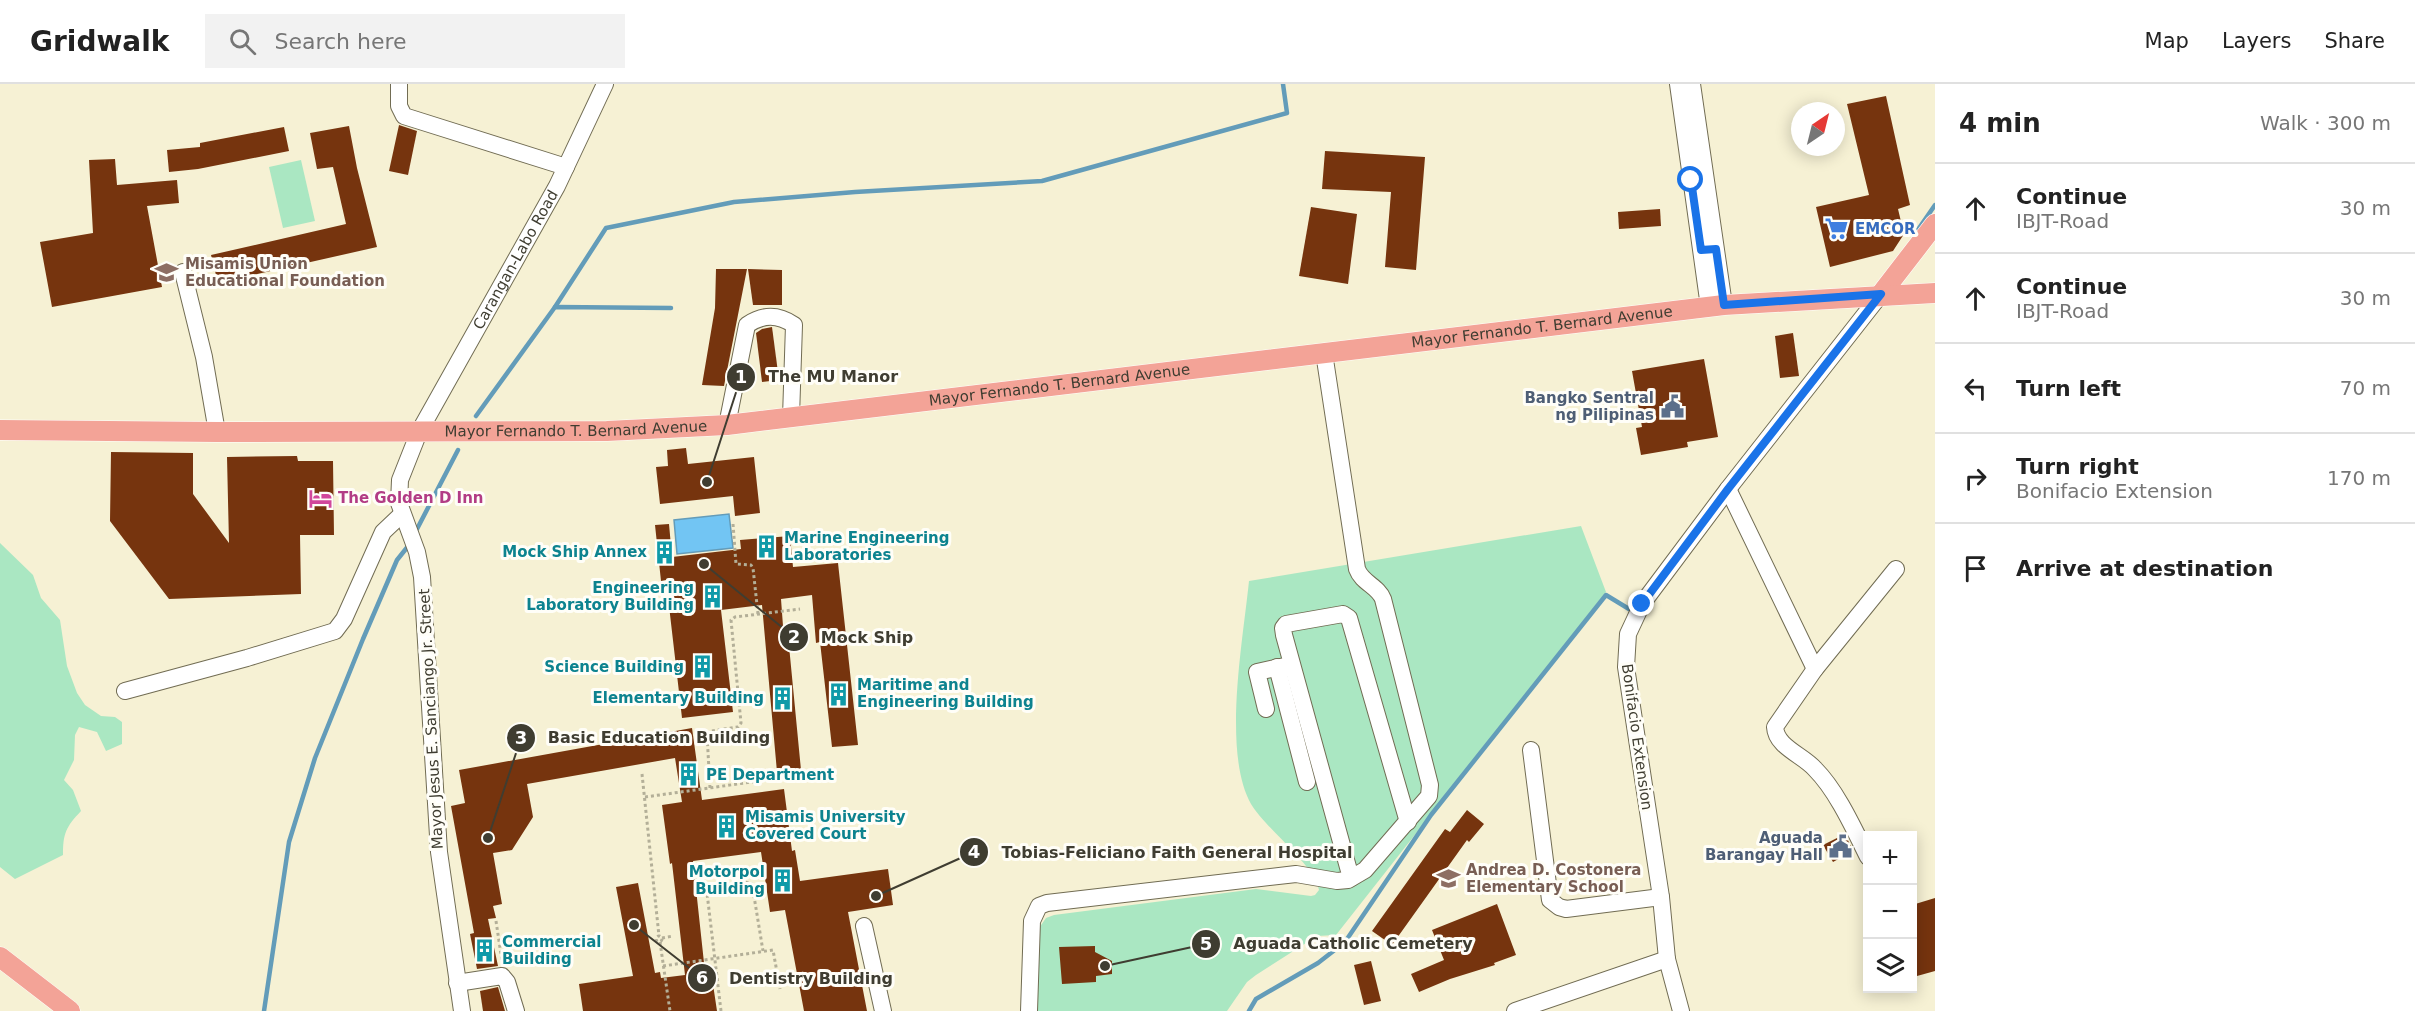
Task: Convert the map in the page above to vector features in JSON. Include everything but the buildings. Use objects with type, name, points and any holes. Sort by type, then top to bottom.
[{"type":"main road","points":[[1881,294],[1935,224]]},
{"type":"main road","name":"Mayor Fernando T. Bernard Avenue","points":[[0,430],[638,431],[791,417],[1717,306],[1881,294],[1935,293]]},
{"type":"main road","points":[[0,957],[70,1011]]},
{"type":"street","points":[[399,84],[400,111],[411,120],[566,167]]},
{"type":"street","name":"Carangan-Labo Road","points":[[419,432],[509,275],[566,167],[605,84]]},
{"type":"street","points":[[1678,84],[1709,250]]},
{"type":"street","points":[[1692,84],[1717,306]]},
{"type":"street","points":[[183,272],[204,357],[217,432]]},
{"type":"street","name":"Bonifacio Extension","points":[[1681,1011],[1667,959],[1661,897],[1627,678],[1625,652],[1628,634],[1642,604],[1728,489],[1881,294]]},
{"type":"street","points":[[727,424],[747,325],[767,316],[786,319],[794,324],[791,417]]},
{"type":"street","points":[[1029,1011],[1032,921],[1040,906],[1047,903],[1282,876],[1311,876],[1337,881],[1352,878],[1365,870],[1408,822],[1425,801],[1430,790],[1383,599],[1378,590],[1362,578],[1357,569],[1324,353]]},
{"type":"street","name":"Mayor Jesus E. Sanciango Jr. Street","points":[[419,432],[400,480],[398,492],[402,514],[417,552],[422,577],[439,852],[462,1011]]},
{"type":"street","points":[[1728,489],[1815,669]]},
{"type":"street","points":[[125,691],[247,658],[334,631],[344,619],[383,532],[402,514]]},
{"type":"street","points":[[1863,847],[1822,776],[1775,734],[1777,721],[1815,669],[1896,569]]},
{"type":"street","points":[[1307,782],[1284,666],[1284,626],[1346,615],[1351,622],[1408,822]]},
{"type":"street","points":[[1266,709],[1257,672],[1284,666]]},
{"type":"street","points":[[1284,666],[1352,878]]},
{"type":"street","points":[[1531,750],[1550,900],[1553,904],[1566,909],[1661,897]]},
{"type":"street","points":[[864,926],[883,1011]]},
{"type":"street","points":[[1515,1011],[1667,959]]},
{"type":"street","points":[[457,983],[497,975],[504,978],[510,989],[516,1011]]},
{"type":"path","points":[[733,524],[736,564],[751,565],[753,568],[758,614]]},
{"type":"path","points":[[710,788],[707,734],[738,727],[741,721],[731,620],[735,617],[800,609]]},
{"type":"path","points":[[642,774],[659,939],[670,1011]]},
{"type":"path","points":[[645,797],[773,779]]},
{"type":"path","points":[[721,1011],[708,889],[712,886],[747,882],[752,884],[762,951]]},
{"type":"path","points":[[496,921],[504,978]]},
{"type":"path","points":[[651,940],[673,936]]},
{"type":"path","points":[[663,966],[772,950],[780,989]]},
{"type":"green space","points":[[301,160],[315,221],[283,228],[269,167]]},
{"type":"green space","points":[[1581,526],[1606,592],[1336,935],[1317,936],[1256,975],[1247,982],[1227,1011],[1037,1011],[1039,928],[1046,918],[1054,915],[1256,889],[1311,896],[1319,890],[1309,869],[1258,814],[1242,782],[1236,726],[1237,696],[1249,581]]},
{"type":"green space","points":[[0,543],[33,575],[41,598],[60,620],[67,666],[77,693],[85,705],[101,716],[115,717],[122,722],[122,744],[106,751],[97,732],[79,727],[75,735],[74,760],[64,780],[73,790],[81,811],[66,831],[63,855],[15,879],[0,867]]},
{"type":"water","points":[[729,514],[733,548],[677,554],[674,520]]},
{"type":"waterway","points":[[555,307],[606,228],[734,202],[1042,181],[1287,113],[1283,84]]},
{"type":"waterway","points":[[1915,234],[1935,205]]},
{"type":"waterway","points":[[476,416],[555,307],[671,308]]},
{"type":"waterway","points":[[417,529],[458,450]]},
{"type":"waterway","points":[[264,1011],[289,842],[315,758],[397,560],[409,545]]},
{"type":"waterway","points":[[1249,1011],[1256,999],[1318,963],[1345,942],[1431,815],[1606,595],[1629,609],[1635,602]]},
{"type":"place","name":"EMCOR","points":[[1837,229]]},
{"type":"place","name":"Misamis Union Educational Foundation","points":[[167,273]]},
{"type":"place","name":"Bangko Sentral ng Pilipinas","points":[[1672,407]]},
{"type":"place","name":"The MU Manor","points":[[707,482]]},
{"type":"place","name":"The Golden D Inn","points":[[320,498]]},
{"type":"place","name":"Marine Engineering Laboratories","points":[[766,547]]},
{"type":"place","name":"Mock Ship Annex","points":[[665,552]]},
{"type":"place","name":"Mock Ship","points":[[704,564]]},
{"type":"place","name":"Engineering Laboratory Building","points":[[712,597]]},
{"type":"place","name":"Science Building","points":[[702,667]]},
{"type":"place","name":"Maritime and Engineering Building","points":[[839,694]]},
{"type":"place","name":"Elementary Building","points":[[782,698]]},
{"type":"place","name":"PE Department","points":[[688,775]]},
{"type":"place","name":"Misamis University Covered Court","points":[[727,826]]},
{"type":"place","name":"Basic Education Building","points":[[488,838]]},
{"type":"place","name":"Aguada Barangay Hall","points":[[1841,847]]},
{"type":"place","name":"Andrea D. Costonera Elementary School","points":[[1448,879]]},
{"type":"place","name":"Motorpol Building","points":[[783,881]]},
{"type":"place","name":"Tobias-Feliciano Faith General Hospital","points":[[876,896]]},
{"type":"place","name":"Dentistry Building","points":[[634,925]]},
{"type":"place","name":"Commercial Building","points":[[484,951]]},
{"type":"place","name":"Aguada Catholic Cemetery","points":[[1105,966]]},
{"type":"route","points":[[1642,604],[1728,489],[1881,294],[1724,305],[1716,249],[1701,250],[1691,180]]}]
